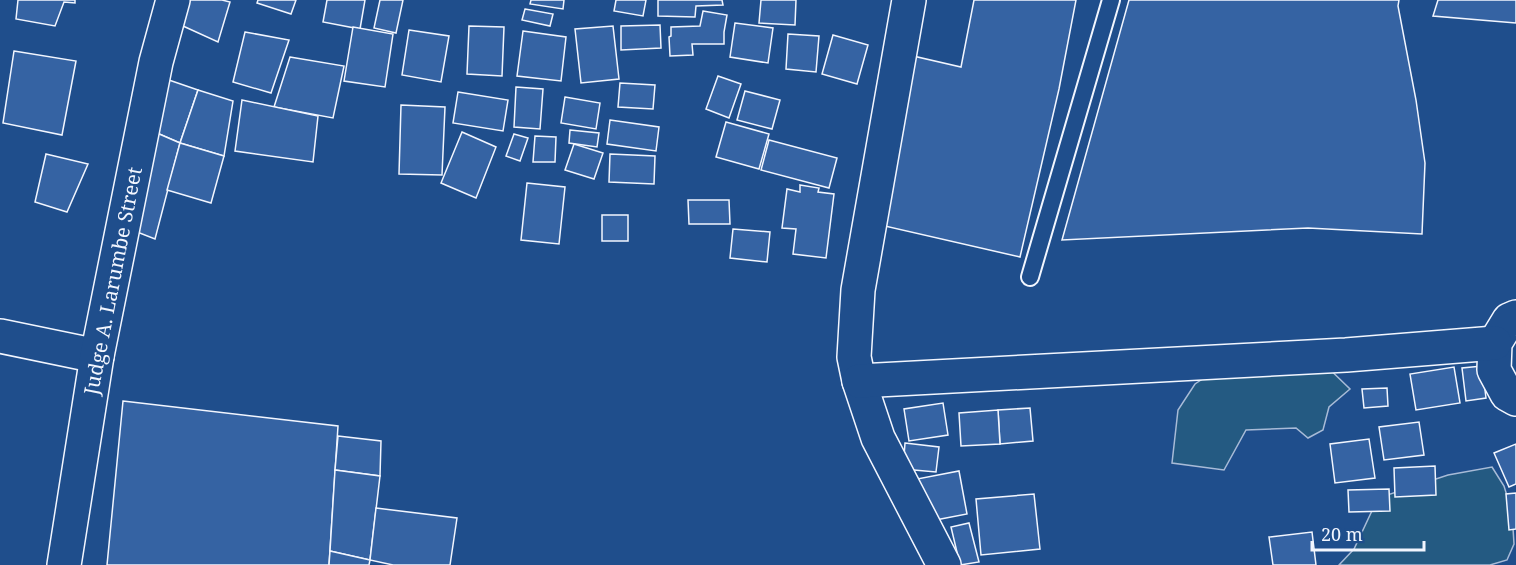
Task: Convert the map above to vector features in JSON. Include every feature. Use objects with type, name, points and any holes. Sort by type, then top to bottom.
[{"type":"street","name":"Judge A. Larumbe Street","points":[[64,565],[97,356],[154,72],[173,0]]},
{"type":"street","points":[[909,0],[858,290],[854,357],[859,381],[878,438],[944,565]]},
{"type":"street","points":[[1516,317],[1509,320],[1495,343],[1494,370],[1507,394],[1516,399]]},
{"type":"street","points":[[0,336],[97,356]]},
{"type":"street","points":[[859,381],[1346,355],[1495,343]]},
{"type":"lane","points":[[1030,277],[1112,0]]},
{"type":"shaded area","points":[[1237,356],[1320,360],[1350,389],[1329,407],[1323,430],[1308,438],[1296,428],[1246,430],[1224,470],[1172,463],[1178,410],[1195,384]]},
{"type":"shaded area","points":[[1492,467],[1504,486],[1512,512],[1514,544],[1507,560],[1490,565],[1339,565],[1354,549],[1378,498],[1448,475]]},
{"type":"building","points":[[18,0],[75,0],[75,3],[64,2],[55,26],[16,19]]},
{"type":"building","points":[[190,0],[230,2],[218,42],[183,26]]},
{"type":"building","points":[[258,0],[296,0],[291,14],[257,3]]},
{"type":"building","points":[[327,0],[365,0],[360,29],[323,22]]},
{"type":"building","points":[[380,0],[403,0],[396,33],[374,28]]},
{"type":"building","points":[[531,0],[564,0],[563,9],[530,4]]},
{"type":"building","points":[[616,0],[646,0],[643,16],[614,11]]},
{"type":"building","points":[[658,0],[722,0],[723,5],[696,6],[695,17],[658,16]]},
{"type":"building","points":[[761,0],[796,0],[795,25],[759,23]]},
{"type":"building","points":[[974,0],[1076,0],[1059,89],[1020,257],[876,224],[913,56],[961,67]]},
{"type":"building","points":[[1129,0],[1399,0],[1398,6],[1416,100],[1425,163],[1422,234],[1308,228],[1062,240]]},
{"type":"building","points":[[1438,0],[1516,0],[1516,23],[1433,16]]},
{"type":"building","points":[[525,9],[553,14],[550,26],[522,20]]},
{"type":"building","points":[[703,11],[727,15],[724,44],[692,44],[693,55],[670,56],[671,27],[700,26]]},
{"type":"building","points":[[735,23],[773,28],[768,63],[730,57]]},
{"type":"building","points":[[660,25],[661,48],[621,50],[621,26]]},
{"type":"building","points":[[469,26],[504,27],[502,76],[467,74]]},
{"type":"building","points":[[613,26],[619,79],[581,83],[575,29]]},
{"type":"building","points":[[353,27],[393,34],[385,87],[344,81]]},
{"type":"building","points":[[409,30],[449,36],[441,82],[402,75]]},
{"type":"building","points":[[523,31],[566,37],[561,81],[517,76]]},
{"type":"building","points":[[245,32],[289,40],[271,93],[233,82]]},
{"type":"building","points":[[788,34],[819,36],[816,72],[786,69]]},
{"type":"building","points":[[833,35],[868,45],[857,84],[822,74]]},
{"type":"building","points":[[14,51],[76,61],[62,135],[3,123]]},
{"type":"building","points":[[290,57],[344,66],[333,118],[274,107]]},
{"type":"building","points":[[718,76],[741,84],[729,118],[706,109]]},
{"type":"building","points":[[166,79],[198,90],[180,143],[150,130]]},
{"type":"building","points":[[620,83],[655,85],[653,109],[618,107]]},
{"type":"building","points":[[516,87],[543,89],[540,129],[514,127]]},
{"type":"building","points":[[198,90],[233,101],[224,156],[180,143]]},
{"type":"building","points":[[745,91],[780,100],[772,129],[737,120]]},
{"type":"building","points":[[458,92],[508,100],[503,131],[453,123]]},
{"type":"building","points":[[565,97],[600,103],[596,129],[561,123]]},
{"type":"building","points":[[242,100],[318,116],[313,162],[235,151]]},
{"type":"building","points":[[401,105],[445,107],[442,175],[399,174]]},
{"type":"building","points":[[610,120],[659,127],[656,151],[607,144]]},
{"type":"building","points":[[726,122],[769,134],[759,169],[716,157]]},
{"type":"building","points":[[150,130],[180,143],[155,239],[132,230]]},
{"type":"building","points":[[570,130],[599,133],[597,147],[569,143]]},
{"type":"building","points":[[462,132],[496,147],[476,198],[441,183]]},
{"type":"building","points":[[514,134],[528,138],[520,161],[506,156]]},
{"type":"building","points":[[535,136],[556,137],[555,162],[533,162]]},
{"type":"building","points":[[769,140],[837,158],[829,188],[761,170]]},
{"type":"building","points":[[180,143],[224,156],[211,203],[167,190]]},
{"type":"building","points":[[574,144],[603,153],[594,179],[565,170]]},
{"type":"building","points":[[46,154],[88,164],[67,212],[35,202]]},
{"type":"building","points":[[610,154],[655,156],[654,184],[609,182]]},
{"type":"building","points":[[527,183],[565,187],[559,244],[521,240]]},
{"type":"building","points":[[800,185],[819,188],[818,192],[834,194],[826,258],[793,254],[796,229],[782,228],[787,189],[800,192]]},
{"type":"building","points":[[688,200],[729,200],[730,224],[689,224]]},
{"type":"building","points":[[602,215],[628,215],[628,241],[602,241]]},
{"type":"building","points":[[733,229],[770,232],[767,262],[730,258]]},
{"type":"building","points":[[1482,366],[1486,398],[1466,401],[1462,368]]},
{"type":"building","points":[[1454,367],[1460,403],[1416,410],[1410,374]]},
{"type":"building","points":[[1387,388],[1388,406],[1364,408],[1362,389]]},
{"type":"building","points":[[123,401],[338,426],[329,565],[107,565]]},
{"type":"building","points":[[943,403],[948,435],[909,441],[904,409]]},
{"type":"building","points":[[1030,408],[1033,441],[1000,444],[998,410]]},
{"type":"building","points":[[998,410],[1000,444],[961,446],[959,413]]},
{"type":"building","points":[[1419,422],[1424,455],[1384,460],[1379,427]]},
{"type":"building","points":[[338,436],[381,441],[380,476],[335,470]]},
{"type":"building","points":[[1369,439],[1375,478],[1335,483],[1330,444]]},
{"type":"building","points":[[905,443],[939,447],[936,472],[903,469]]},
{"type":"building","points":[[1516,444],[1516,484],[1509,487],[1494,453]]},
{"type":"building","points":[[1435,466],[1436,495],[1395,497],[1394,468]]},
{"type":"building","points":[[335,470],[380,476],[370,560],[330,551]]},
{"type":"building","points":[[959,471],[967,514],[925,522],[917,479]]},
{"type":"building","points":[[1389,489],[1390,511],[1349,512],[1348,490]]},
{"type":"building","points":[[1516,493],[1516,529],[1509,530],[1506,494]]},
{"type":"building","points":[[1034,494],[1040,549],[981,555],[976,499]]},
{"type":"building","points":[[376,508],[457,518],[450,565],[393,565],[370,560]]},
{"type":"building","points":[[969,523],[979,562],[960,565],[951,527]]},
{"type":"building","points":[[1312,532],[1316,565],[1273,565],[1269,537]]},
{"type":"building","points":[[330,551],[370,560],[369,565],[329,565]]}]
